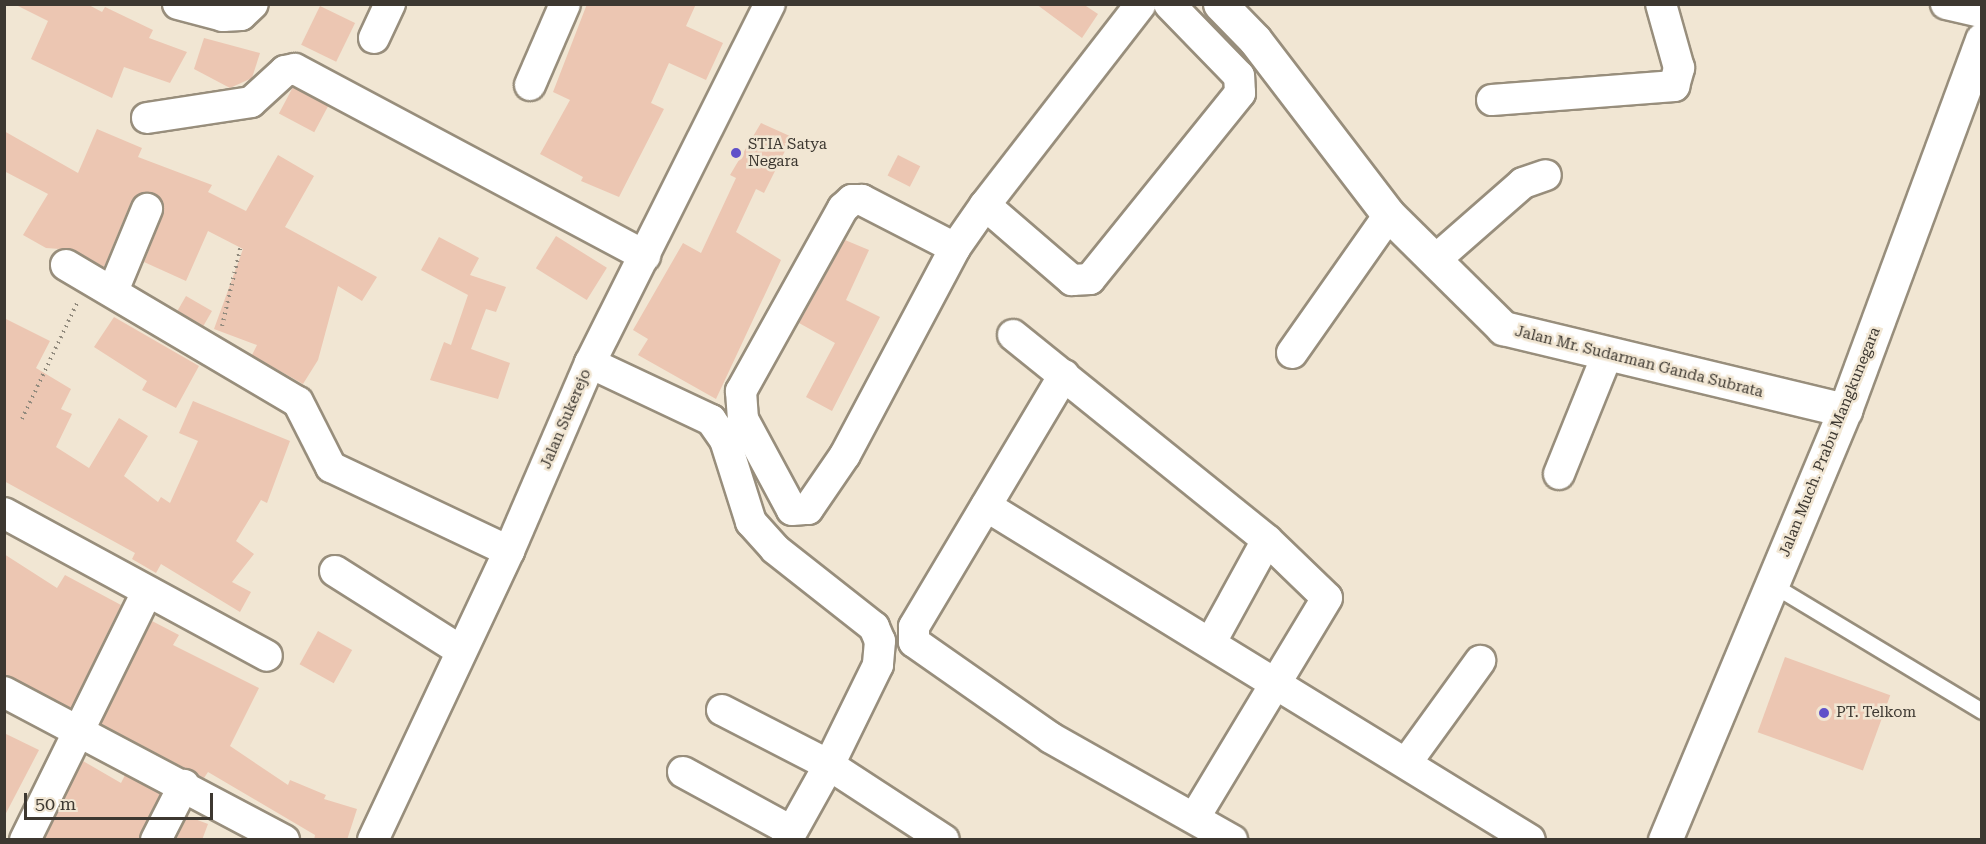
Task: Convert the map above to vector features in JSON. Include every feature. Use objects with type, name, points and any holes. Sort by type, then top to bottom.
[{"type":"main road","name":"Jalan Mr. Sudarman Ganda Subrata","points":[[1220,4],[1255,40],[1389,215],[1503,328],[1607,355],[1845,410]]},
{"type":"main road","name":"Jalan Much. Prabu Mangkunegara","points":[[1665,840],[1845,410],[1982,39]]},
{"type":"street","points":[[178,4],[223,16],[241,15],[253,4]]},
{"type":"street","points":[[374,38],[390,4]]},
{"type":"street","points":[[530,85],[565,4]]},
{"type":"street","name":"Jalan Sukerejo","points":[[373,840],[460,650],[509,551],[590,363],[770,4]]},
{"type":"street","points":[[956,248],[862,200],[852,200],[843,208],[741,391],[743,419],[792,510],[808,509],[845,454],[956,248],[985,205],[1141,4]]},
{"type":"street","points":[[985,205],[1072,280],[1090,279],[1240,93],[1239,76],[1169,4]]},
{"type":"street","points":[[1492,100],[1674,86],[1679,68],[1661,4]]},
{"type":"street","points":[[1946,4],[1982,12]]},
{"type":"street","points":[[147,118],[250,102],[285,71],[295,69],[645,256]]},
{"type":"street","points":[[1434,261],[1522,183],[1546,175]]},
{"type":"street","points":[[147,209],[89,278],[216,350],[303,405],[320,451],[331,467],[509,551]]},
{"type":"street","points":[[1292,353],[1389,215]]},
{"type":"street","points":[[1013,335],[1267,540],[1327,598],[1279,685],[1196,817]]},
{"type":"street","points":[[1558,474],[1607,355]]},
{"type":"street","points":[[590,363],[711,420],[725,440],[751,522],[775,549],[878,633],[878,665],[829,765],[789,835],[683,772]]},
{"type":"street","points":[[1064,375],[914,627],[914,642],[1051,738],[1196,817],[1232,840]]},
{"type":"street","points":[[986,506],[1407,762],[1486,829],[1530,840]]},
{"type":"street","points":[[4,513],[267,656]]},
{"type":"street","points":[[1211,642],[1267,540]]},
{"type":"street","points":[[335,571],[460,650]]},
{"type":"street","points":[[26,840],[147,592]]},
{"type":"street","points":[[1407,762],[1480,661]]},
{"type":"street","points":[[4,692],[184,785],[284,840]]},
{"type":"street","points":[[722,710],[829,765],[944,840]]},
{"type":"street","points":[[156,840],[184,785]]},
{"type":"lane","points":[[1773,585],[1982,711]]},
{"type":"path","points":[[216,350],[240,245]]},
{"type":"path","points":[[22,419],[89,278]]},
{"type":"building","points":[[14,4],[87,4],[102,12],[105,7],[153,30],[149,38],[187,52],[170,83],[124,67],[112,98],[31,59],[48,21]]},
{"type":"building","points":[[587,4],[696,4],[686,26],[723,43],[706,80],[669,63],[651,103],[664,109],[619,197],[581,181],[583,177],[540,154],[570,100],[553,92]]},
{"type":"building","points":[[1036,4],[1083,4],[1098,14],[1082,38]]},
{"type":"building","points":[[320,6],[355,23],[336,62],[301,45]]},
{"type":"building","points":[[204,38],[260,53],[252,78],[230,88],[194,69]]},
{"type":"building","points":[[293,87],[328,106],[314,132],[279,113]]},
{"type":"building","points":[[761,123],[792,137],[764,193],[756,189],[736,232],[781,260],[716,399],[638,355],[648,339],[633,330],[683,243],[701,253],[736,178],[730,175]]},
{"type":"building","points":[[97,129],[142,148],[138,157],[212,185],[208,192],[246,211],[278,155],[314,176],[285,227],[377,277],[362,301],[338,286],[318,360],[303,384],[252,355],[257,345],[214,329],[243,249],[208,231],[186,281],[144,262],[163,215],[164,206],[154,193],[144,192],[131,202],[104,267],[74,250],[46,248],[23,235],[48,194],[4,171],[4,131],[78,173]]},
{"type":"building","points":[[898,155],[920,166],[910,187],[888,175]]},
{"type":"building","points":[[556,236],[607,268],[587,300],[536,268]]},
{"type":"building","points":[[439,237],[479,258],[470,275],[506,287],[496,312],[486,309],[471,349],[510,363],[498,399],[430,380],[444,342],[451,345],[468,295],[421,270]]},
{"type":"building","points":[[845,240],[869,250],[846,300],[880,317],[832,411],[806,397],[835,343],[799,323]]},
{"type":"building","points":[[186,296],[212,311],[203,326],[178,311]]},
{"type":"building","points":[[114,317],[199,366],[176,408],[142,390],[147,381],[94,347]]},
{"type":"building","points":[[4,318],[50,341],[36,368],[71,389],[61,409],[72,414],[56,447],[89,468],[119,418],[148,436],[124,476],[158,502],[161,497],[170,503],[198,441],[179,433],[193,401],[290,441],[267,503],[261,500],[236,541],[254,554],[232,582],[251,592],[240,612],[161,564],[156,573],[132,559],[135,553],[4,481]]},
{"type":"building","points":[[4,554],[57,588],[65,575],[121,605],[71,708],[4,675]]},
{"type":"building","points":[[152,621],[179,635],[173,645],[259,688],[230,746],[288,785],[290,780],[326,795],[324,799],[357,809],[347,840],[314,840],[315,835],[208,772],[204,778],[101,724]]},
{"type":"building","points":[[318,631],[352,650],[334,683],[300,664]]},
{"type":"building","name":"PT. Telkom","points":[[1785,657],[1890,695],[1863,770],[1758,732]]},
{"type":"building","points":[[4,733],[39,750],[4,817]]},
{"type":"building","points":[[83,761],[121,783],[125,775],[160,794],[139,840],[44,840]]},
{"type":"building","points":[[187,816],[208,824],[202,840],[176,840]]},
{"type":"place","name":"STIA Satya Negara","points":[[736,153]]},
{"type":"place","name":"PT. Telkom","points":[[1824,713]]}]
